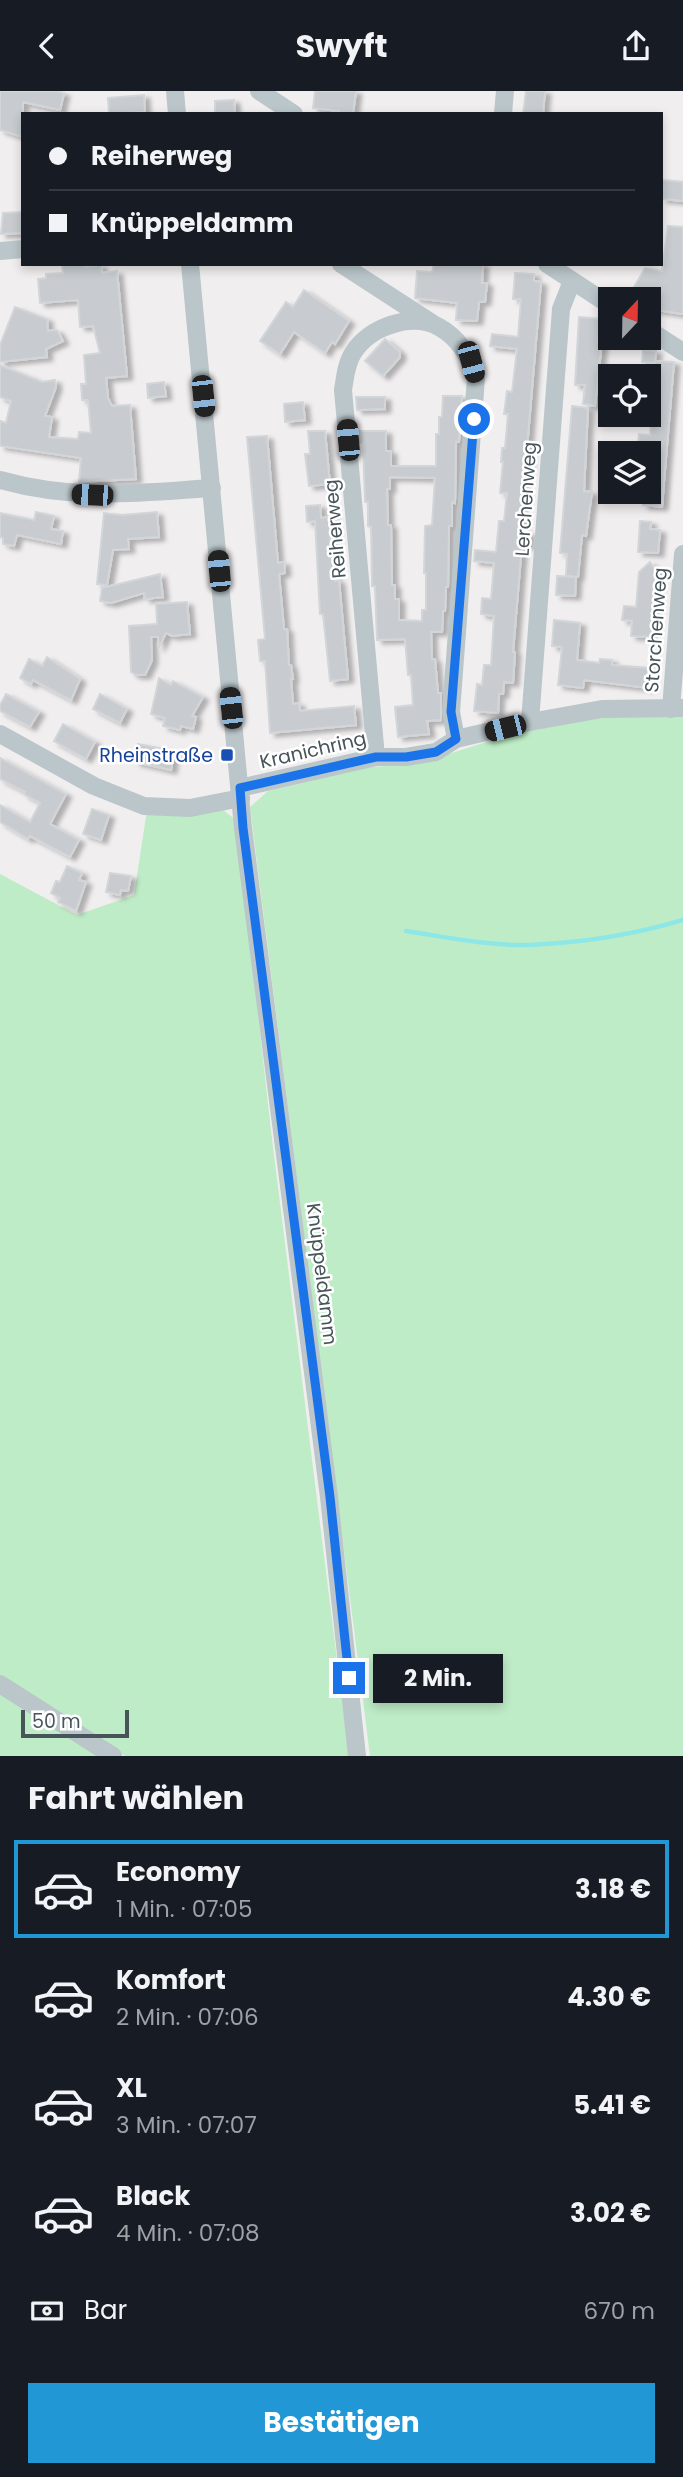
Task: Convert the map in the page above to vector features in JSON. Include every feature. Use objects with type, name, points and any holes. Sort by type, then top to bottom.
[{"type":"street","points":[[174,91],[177,112]]},
{"type":"street","points":[[259,91],[291,112]]},
{"type":"street","points":[[503,112],[505,91]]},
{"type":"street","points":[[0,251],[21,249]]},
{"type":"street","name":"Knüppeldamm","points":[[190,266],[243,828],[330,1497],[357,1756]]},
{"type":"street","points":[[344,266],[438,327],[465,351],[476,378],[451,712],[456,739]]},
{"type":"street","points":[[550,266],[598,298]]},
{"type":"street","name":"Lerchenweg","points":[[530,722],[561,309],[572,281]]},
{"type":"street","name":"Reiherweg","points":[[376,757],[343,390],[345,372],[353,353],[379,329],[412,322],[438,327]]},
{"type":"street","points":[[662,338],[683,352]]},
{"type":"street","points":[[0,480],[46,491],[107,496],[212,488]]},
{"type":"street","name":"Storchenweg","points":[[677,708],[683,554]]},
{"type":"street","name":"Kranichring","points":[[240,793],[376,757],[406,757],[436,752],[456,739],[530,722],[617,708],[677,708]]},
{"type":"street","points":[[0,734],[94,786],[145,806],[190,808],[240,793]]},
{"type":"street","points":[[0,1684],[113,1756]]},
{"type":"green space","points":[[605,715],[683,715],[683,1756],[370,1756],[250,807],[268,791],[369,767],[408,765],[502,737]]},
{"type":"green space","points":[[147,810],[223,810],[236,820],[272,1139],[349,1756],[125,1756],[0,1675],[0,874],[77,915],[134,895]]},
{"type":"green space","points":[[0,1692],[100,1756],[0,1756]]},
{"type":"building","points":[[0,91],[64,93],[60,110],[23,102],[21,136],[0,130]]},
{"type":"building","points":[[315,91],[356,91],[353,112],[313,108]]},
{"type":"building","points":[[526,91],[545,91],[543,112],[523,112]]},
{"type":"building","points":[[144,95],[145,112],[109,112],[108,98]]},
{"type":"building","points":[[234,100],[235,112],[215,112],[215,101]]},
{"type":"building","points":[[663,180],[683,182],[683,201],[663,199]]},
{"type":"building","points":[[21,212],[21,233],[1,234],[3,213]]},
{"type":"building","points":[[668,226],[683,227],[683,314],[662,311],[662,287],[634,287],[645,268],[662,271]]},
{"type":"building","points":[[62,266],[101,266],[102,273],[117,271],[127,376],[106,378],[108,398],[112,406],[130,405],[136,479],[79,482],[81,458],[0,446],[0,421],[6,423],[11,401],[0,397],[0,365],[42,382],[55,380],[56,387],[45,416],[52,417],[49,437],[78,439],[79,432],[91,433],[88,400],[82,400],[81,384],[86,384],[84,355],[100,353],[93,326],[80,327],[78,300],[40,303],[38,279],[46,278],[46,274],[63,273]]},
{"type":"building","points":[[434,266],[483,266],[482,283],[487,283],[485,302],[479,302],[477,321],[456,320],[457,303],[415,298],[417,271],[432,272]]},
{"type":"building","points":[[515,273],[534,274],[534,281],[541,282],[527,448],[528,469],[523,495],[522,528],[523,532],[529,532],[528,546],[522,546],[513,683],[504,682],[503,694],[499,694],[498,713],[474,711],[477,684],[482,685],[484,665],[491,665],[494,616],[481,614],[482,598],[491,599],[494,563],[474,561],[475,550],[496,552],[499,521],[504,521],[507,493],[500,493],[501,462],[508,414],[504,414],[507,391],[512,392],[517,349],[490,346],[492,334],[518,337],[521,299],[513,299]]},
{"type":"building","points":[[304,290],[349,321],[335,344],[332,342],[325,353],[294,332],[280,354],[260,341],[286,302],[293,307]]},
{"type":"building","points":[[15,307],[47,319],[48,331],[57,330],[63,341],[46,349],[47,357],[0,362],[0,345]]},
{"type":"building","points":[[579,317],[598,319],[598,350],[601,350],[595,406],[583,404],[585,385],[575,385]]},
{"type":"building","points":[[385,339],[400,352],[400,357],[383,376],[365,361]]},
{"type":"building","points":[[643,350],[656,351],[655,361],[674,362],[662,507],[643,505],[661,504],[661,441],[638,441],[639,434],[650,435],[651,427],[661,427],[661,364],[642,362]]},
{"type":"building","points":[[164,382],[166,396],[148,398],[147,384]]},
{"type":"building","points":[[443,396],[462,396],[459,442],[456,442],[455,503],[452,502],[452,526],[449,526],[445,611],[442,632],[431,632],[432,659],[435,659],[438,693],[441,693],[441,720],[427,721],[429,734],[398,737],[395,707],[413,705],[411,675],[408,675],[405,639],[377,640],[375,586],[372,586],[371,527],[368,526],[368,502],[365,502],[363,443],[360,443],[360,431],[386,431],[386,451],[391,451],[391,466],[436,466],[436,434],[439,434],[439,417],[442,417]],"holes":[[[390,477],[435,478],[432,525],[425,526],[426,610],[422,610],[422,621],[399,620],[399,599],[395,599],[395,585],[392,585],[391,525],[388,525],[387,489],[390,489]]]},
{"type":"building","points":[[356,397],[385,397],[385,409],[357,410]]},
{"type":"building","points":[[303,402],[305,420],[285,422],[284,404]]},
{"type":"building","points":[[572,406],[588,408],[584,491],[592,492],[586,536],[582,535],[578,577],[566,576],[567,554],[560,553]]},
{"type":"building","points":[[308,431],[325,431],[330,484],[309,486],[305,454],[310,454]]},
{"type":"building","points":[[267,436],[278,563],[284,562],[285,573],[279,574],[284,629],[287,629],[289,665],[293,679],[293,704],[299,703],[300,711],[354,706],[356,725],[270,733],[265,661],[260,661],[258,640],[265,639],[247,437]]},
{"type":"building","points":[[320,505],[321,518],[333,517],[335,539],[330,539],[335,581],[339,580],[348,679],[330,681],[323,614],[320,614],[315,521],[307,522],[306,506]]},
{"type":"building","points":[[36,512],[54,516],[51,529],[63,531],[61,544],[17,535],[14,546],[3,544],[3,538],[0,537],[0,513],[34,520]]},
{"type":"building","points":[[157,512],[159,537],[128,539],[129,549],[113,550],[107,585],[97,584],[104,513],[122,515]]},
{"type":"building","points":[[640,521],[651,522],[650,529],[660,530],[658,553],[638,552]]},
{"type":"building","points":[[650,562],[658,574],[651,637],[631,636],[632,621],[622,620],[624,606],[636,607],[639,572]]},
{"type":"building","points":[[160,574],[163,597],[145,599],[144,593],[111,603],[100,601],[102,588]]},
{"type":"building","points":[[557,576],[576,577],[575,596],[556,595]]},
{"type":"building","points":[[187,602],[190,634],[172,636],[166,633],[159,647],[158,637],[151,637],[152,660],[145,675],[131,672],[129,626],[157,624],[156,604]]},
{"type":"building","points":[[554,620],[580,623],[577,660],[599,663],[600,659],[612,660],[612,665],[650,668],[648,688],[584,680],[583,688],[558,685],[562,647],[552,646]]},
{"type":"building","points":[[47,657],[80,679],[71,700],[33,680],[31,684],[20,678],[29,659],[42,666]]},
{"type":"building","points":[[159,678],[171,685],[173,681],[203,697],[192,716],[196,717],[193,729],[181,726],[180,730],[163,726],[165,718],[151,714]]},
{"type":"building","points":[[6,694],[39,712],[30,727],[0,711]]},
{"type":"building","points":[[100,694],[127,709],[120,723],[93,709]]},
{"type":"building","points":[[63,724],[95,742],[86,759],[54,741]]},
{"type":"building","points":[[138,744],[174,751],[171,770],[135,762]]},
{"type":"building","points":[[0,758],[66,794],[50,824],[79,840],[70,857],[30,836],[28,839],[0,822],[0,805],[30,822],[40,803],[0,779]]},
{"type":"building","points":[[92,809],[109,815],[101,840],[83,834]]},
{"type":"building","points":[[67,866],[82,873],[79,880],[86,882],[76,911],[58,902],[60,898],[51,893],[56,881],[60,882]]},
{"type":"building","points":[[110,873],[131,876],[128,891],[121,890],[120,895],[106,892]]},
{"type":"waterway","points":[[406,931],[483,943],[529,945],[607,937],[683,920]]},
{"type":"place","name":"Rheinstraße","points":[[227,755]]},
{"type":"route","points":[[349,1678],[330,1497],[240,788],[376,757],[406,757],[436,752],[456,739],[451,712],[474,419]]}]
